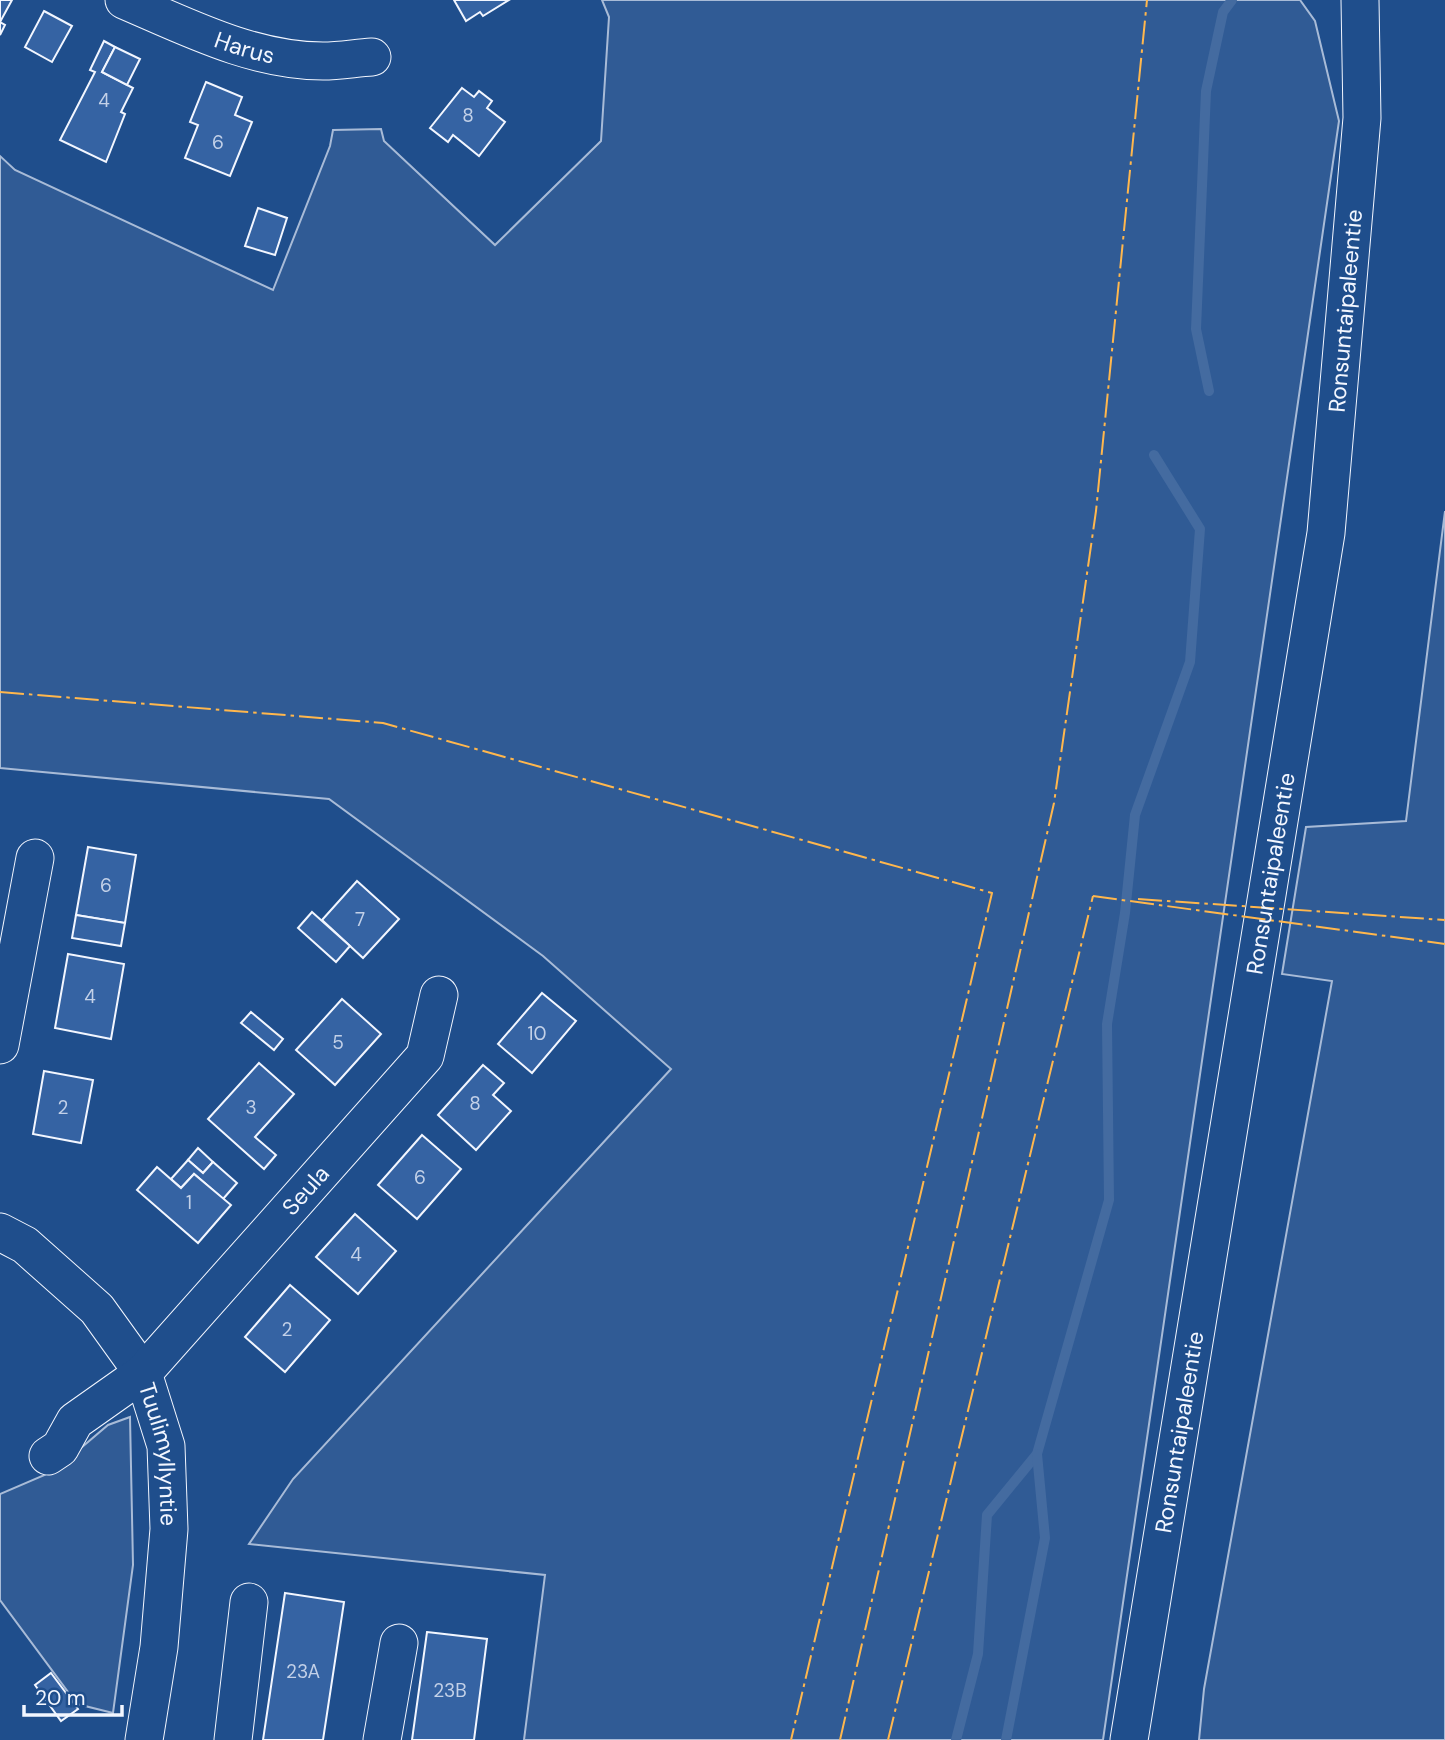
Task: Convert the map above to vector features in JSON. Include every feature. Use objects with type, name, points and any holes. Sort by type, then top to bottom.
[{"type":"street","name":"Harus","points":[[124,0],[213,39],[261,52],[322,61],[372,57]]},
{"type":"street","name":"Ronsuntaipaleentie","points":[[1129,1740],[1326,533],[1362,118],[1360,0]]},
{"type":"street","points":[[0,1045],[35,858]]},
{"type":"street","name":"Seula","points":[[48,1456],[60,1448],[75,1421],[143,1373],[425,1056],[439,995]]},
{"type":"street","name":"Tuulimyllyntie","points":[[0,1232],[25,1245],[97,1309],[143,1373],[166,1446],[169,1529],[159,1647],[144,1740]]},
{"type":"street","points":[[233,1740],[249,1602]]},
{"type":"street","points":[[382,1740],[399,1643]]},
{"type":"shaded area","points":[[602,0],[1300,0],[1315,21],[1339,121],[1103,1740],[524,1740],[545,1575],[249,1544],[293,1479],[671,1069],[543,956],[329,799],[0,768],[0,156],[15,170],[273,290],[330,146],[333,130],[381,129],[384,141],[495,245],[601,141],[609,17]]},
{"type":"shaded area","points":[[1445,511],[1445,1740],[1199,1740],[1204,1689],[1332,981],[1282,974],[1306,827],[1406,821]]},
{"type":"shaded area","points":[[130,1417],[133,1565],[113,1713],[77,1704],[0,1600],[0,1494],[54,1471],[108,1425]]},
{"type":"building","points":[[0,0],[12,0],[0,22]]},
{"type":"building","points":[[454,0],[509,0],[483,16],[480,12],[466,21]]},
{"type":"building","points":[[44,11],[72,26],[52,62],[25,47]]},
{"type":"building","points":[[0,22],[5,25],[0,35]]},
{"type":"building","points":[[104,41],[115,47],[102,72],[133,88],[121,112],[125,114],[106,162],[60,140],[95,72],[90,70]]},
{"type":"building","points":[[115,47],[140,59],[127,85],[102,72]]},
{"type":"building","points":[[206,82],[242,97],[235,115],[252,122],[230,176],[185,158],[198,125],[190,122]]},
{"type":"building","points":[[462,88],[474,97],[479,91],[492,101],[487,108],[505,122],[479,156],[453,135],[448,142],[430,128]]},
{"type":"building","points":[[258,208],[287,218],[275,255],[245,246]]},
{"type":"building","points":[[88,847],[136,855],[125,923],[76,915]]},
{"type":"building","points":[[357,881],[399,919],[363,958],[322,920]]},
{"type":"building","points":[[312,912],[350,946],[336,962],[298,928]]},
{"type":"building","points":[[76,915],[125,923],[121,946],[72,938]]},
{"type":"building","points":[[68,954],[124,964],[111,1039],[55,1028]]},
{"type":"building","points":[[542,993],[576,1021],[532,1073],[498,1044]]},
{"type":"building","points":[[342,999],[381,1034],[335,1085],[296,1050]]},
{"type":"building","points":[[251,1012],[283,1039],[274,1050],[241,1023]]},
{"type":"building","points":[[259,1063],[294,1094],[255,1137],[276,1155],[264,1169],[208,1119]]},
{"type":"building","points":[[483,1065],[504,1083],[493,1095],[511,1111],[476,1150],[438,1115]]},
{"type":"building","points":[[44,1071],[93,1080],[81,1143],[33,1134]]},
{"type":"building","points":[[422,1135],[461,1169],[417,1219],[378,1185]]},
{"type":"building","points":[[198,1148],[213,1162],[203,1173],[188,1160]]},
{"type":"building","points":[[188,1160],[203,1173],[213,1162],[237,1183],[223,1199],[194,1174],[181,1188],[171,1179]]},
{"type":"building","points":[[157,1167],[181,1188],[194,1174],[231,1205],[198,1243],[137,1190]]},
{"type":"building","points":[[355,1214],[396,1251],[358,1294],[316,1257]]},
{"type":"building","points":[[290,1285],[330,1320],[285,1372],[245,1337]]},
{"type":"building","points":[[285,1593],[344,1602],[323,1740],[263,1740]]},
{"type":"building","points":[[427,1632],[487,1639],[474,1740],[412,1740]]},
{"type":"building","points":[[51,1673],[78,1709],[61,1721],[35,1685]]},
{"type":"waterway","points":[[1209,391],[1196,329],[1206,91],[1223,12],[1232,0]]},
{"type":"waterway","points":[[956,1740],[978,1654],[987,1515],[1037,1454],[1109,1200],[1107,1024],[1125,913],[1135,815],[1190,662],[1200,529],[1154,455]]},
{"type":"waterway","points":[[1006,1740],[1045,1538],[1037,1454]]},
{"type":"power","points":[[840,1740],[1054,803],[1096,511],[1147,0]]},
{"type":"power","points":[[0,692],[383,723],[992,893],[791,1740]]},
{"type":"power","points":[[1093,896],[1445,944]]},
{"type":"power","points":[[888,1740],[1093,896]]},
{"type":"power","points":[[1138,899],[1445,920]]}]
